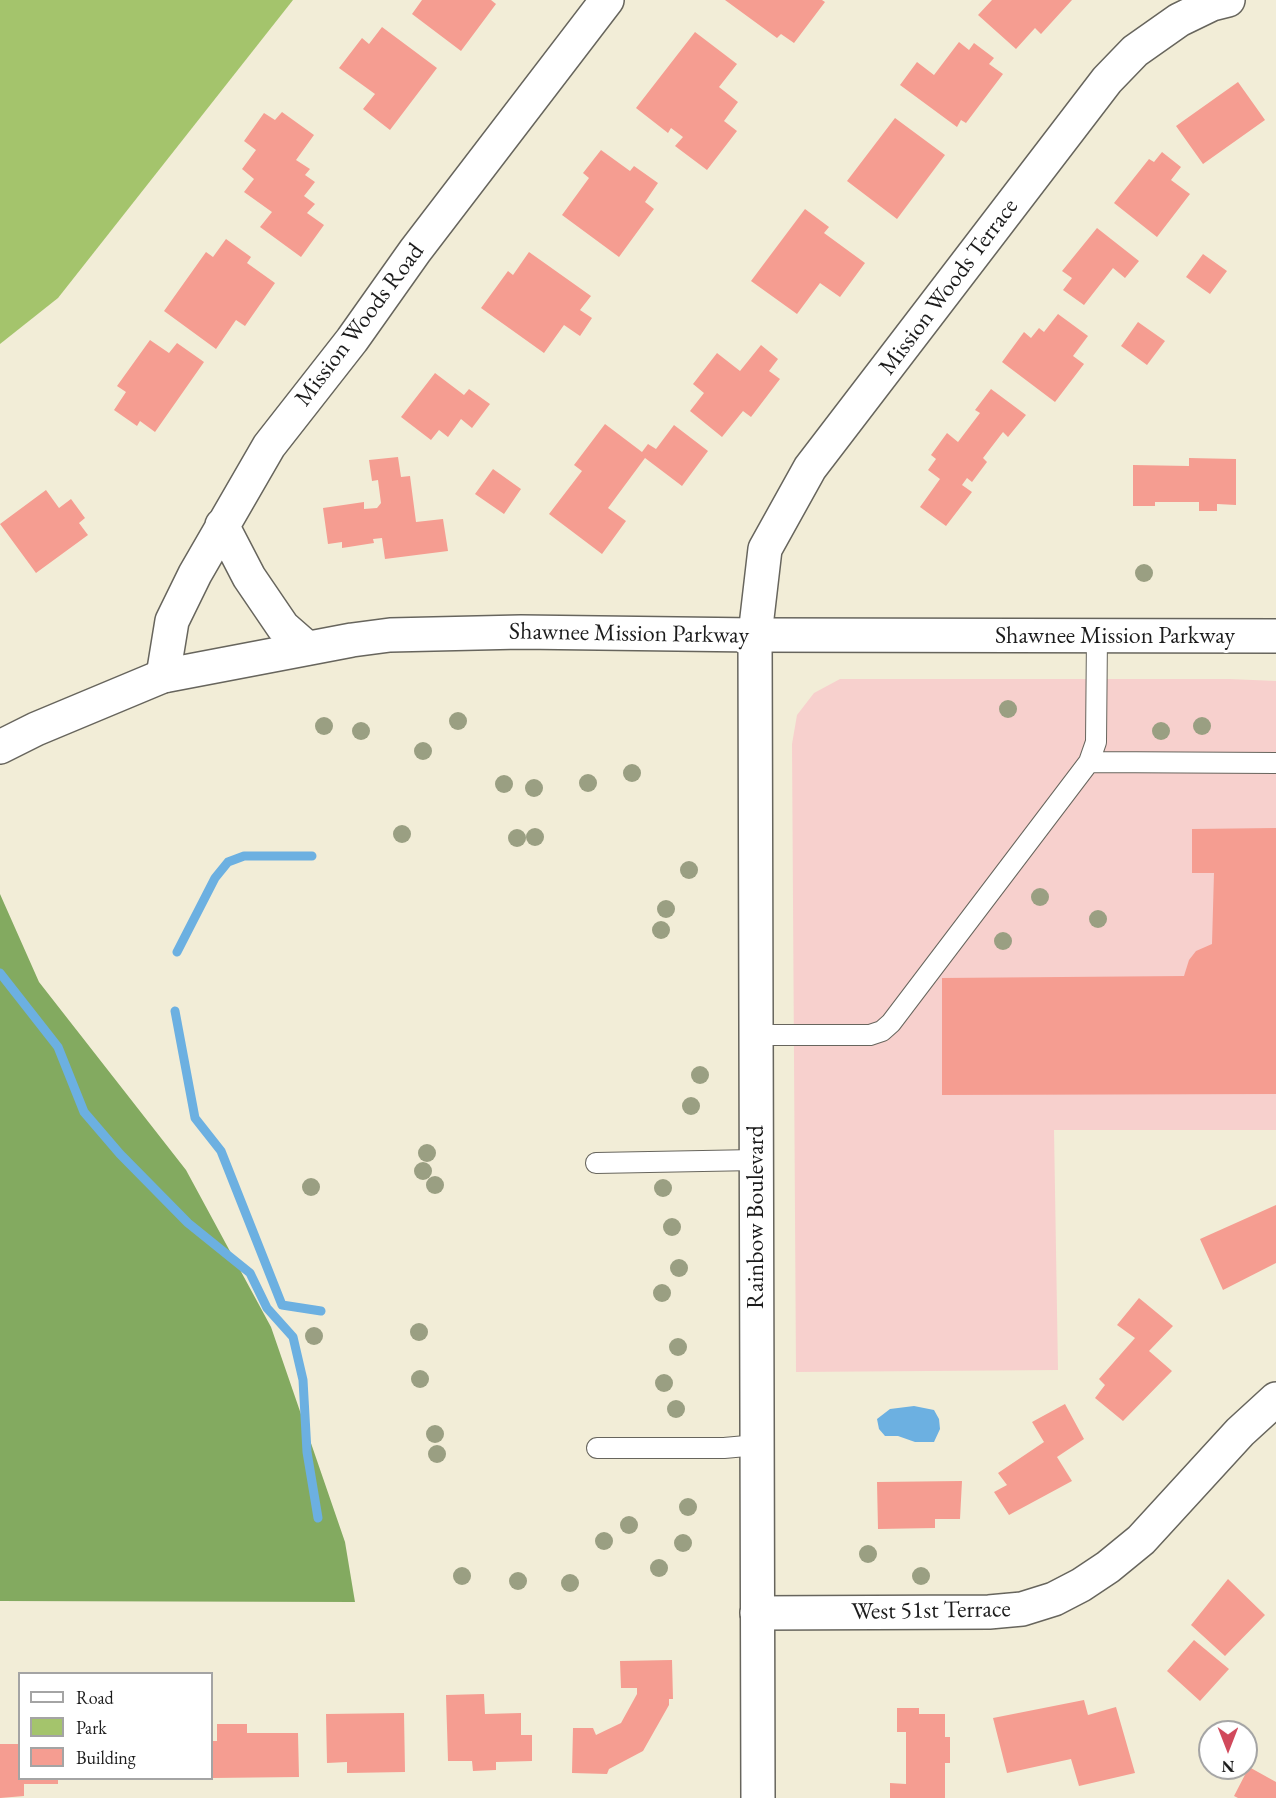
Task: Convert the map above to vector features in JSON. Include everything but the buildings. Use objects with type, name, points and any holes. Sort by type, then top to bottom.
[{"type":"main road","name":"Mission Woods Road","points":[[163,676],[172,621],[222,525],[268,447],[352,340],[415,251],[607,0]]},
{"type":"main road","name":"Mission Woods Terrace","points":[[755,635],[765,549],[810,468],[1107,80],[1135,51],[1179,20],[1212,4],[1228,0]]},
{"type":"main road","points":[[222,525],[249,577],[273,613],[283,627],[307,648]]},
{"type":"main road","name":"Shawnee Mission Parkway","points":[[0,747],[36,729],[163,676],[307,648],[390,635],[521,632],[1276,636]]},
{"type":"main road","name":"Rainbow Boulevard","points":[[755,635],[758,1798]]},
{"type":"main road","name":"West 51st Terrace","points":[[757,1613],[989,1612],[1022,1609],[1054,1599],[1108,1567],[1141,1540],[1240,1432],[1276,1399]]},
{"type":"lane","points":[[756,1035],[870,1035],[882,1031],[891,1023],[1089,762],[1096,742],[1097,636]]},
{"type":"lane","points":[[1089,762],[1276,763]]},
{"type":"lane","points":[[596,1164],[756,1160]]},
{"type":"lane","points":[[597,1448],[724,1448],[757,1445]]},
{"type":"shaded area","points":[[840,679],[1276,681],[1276,1130],[1054,1130],[1058,1370],[796,1372],[792,744],[797,715],[814,693]]},
{"type":"green space","points":[[0,0],[293,0],[58,298],[0,344]]},
{"type":"green space","points":[[0,894],[39,982],[186,1170],[271,1327],[345,1542],[355,1602],[0,1601]]},
{"type":"water","points":[[914,1406],[934,1410],[939,1419],[940,1429],[934,1442],[915,1442],[898,1436],[885,1436],[879,1429],[877,1419],[890,1409]]},
{"type":"waterway","points":[[177,952],[215,878],[228,862],[244,856],[312,856]]},
{"type":"waterway","points":[[0,973],[58,1047],[84,1112],[120,1154],[188,1223],[250,1273],[267,1308],[293,1337],[303,1380],[307,1452],[318,1518]]},
{"type":"waterway","points":[[175,1011],[195,1118],[221,1151],[282,1305],[321,1311]]}]
